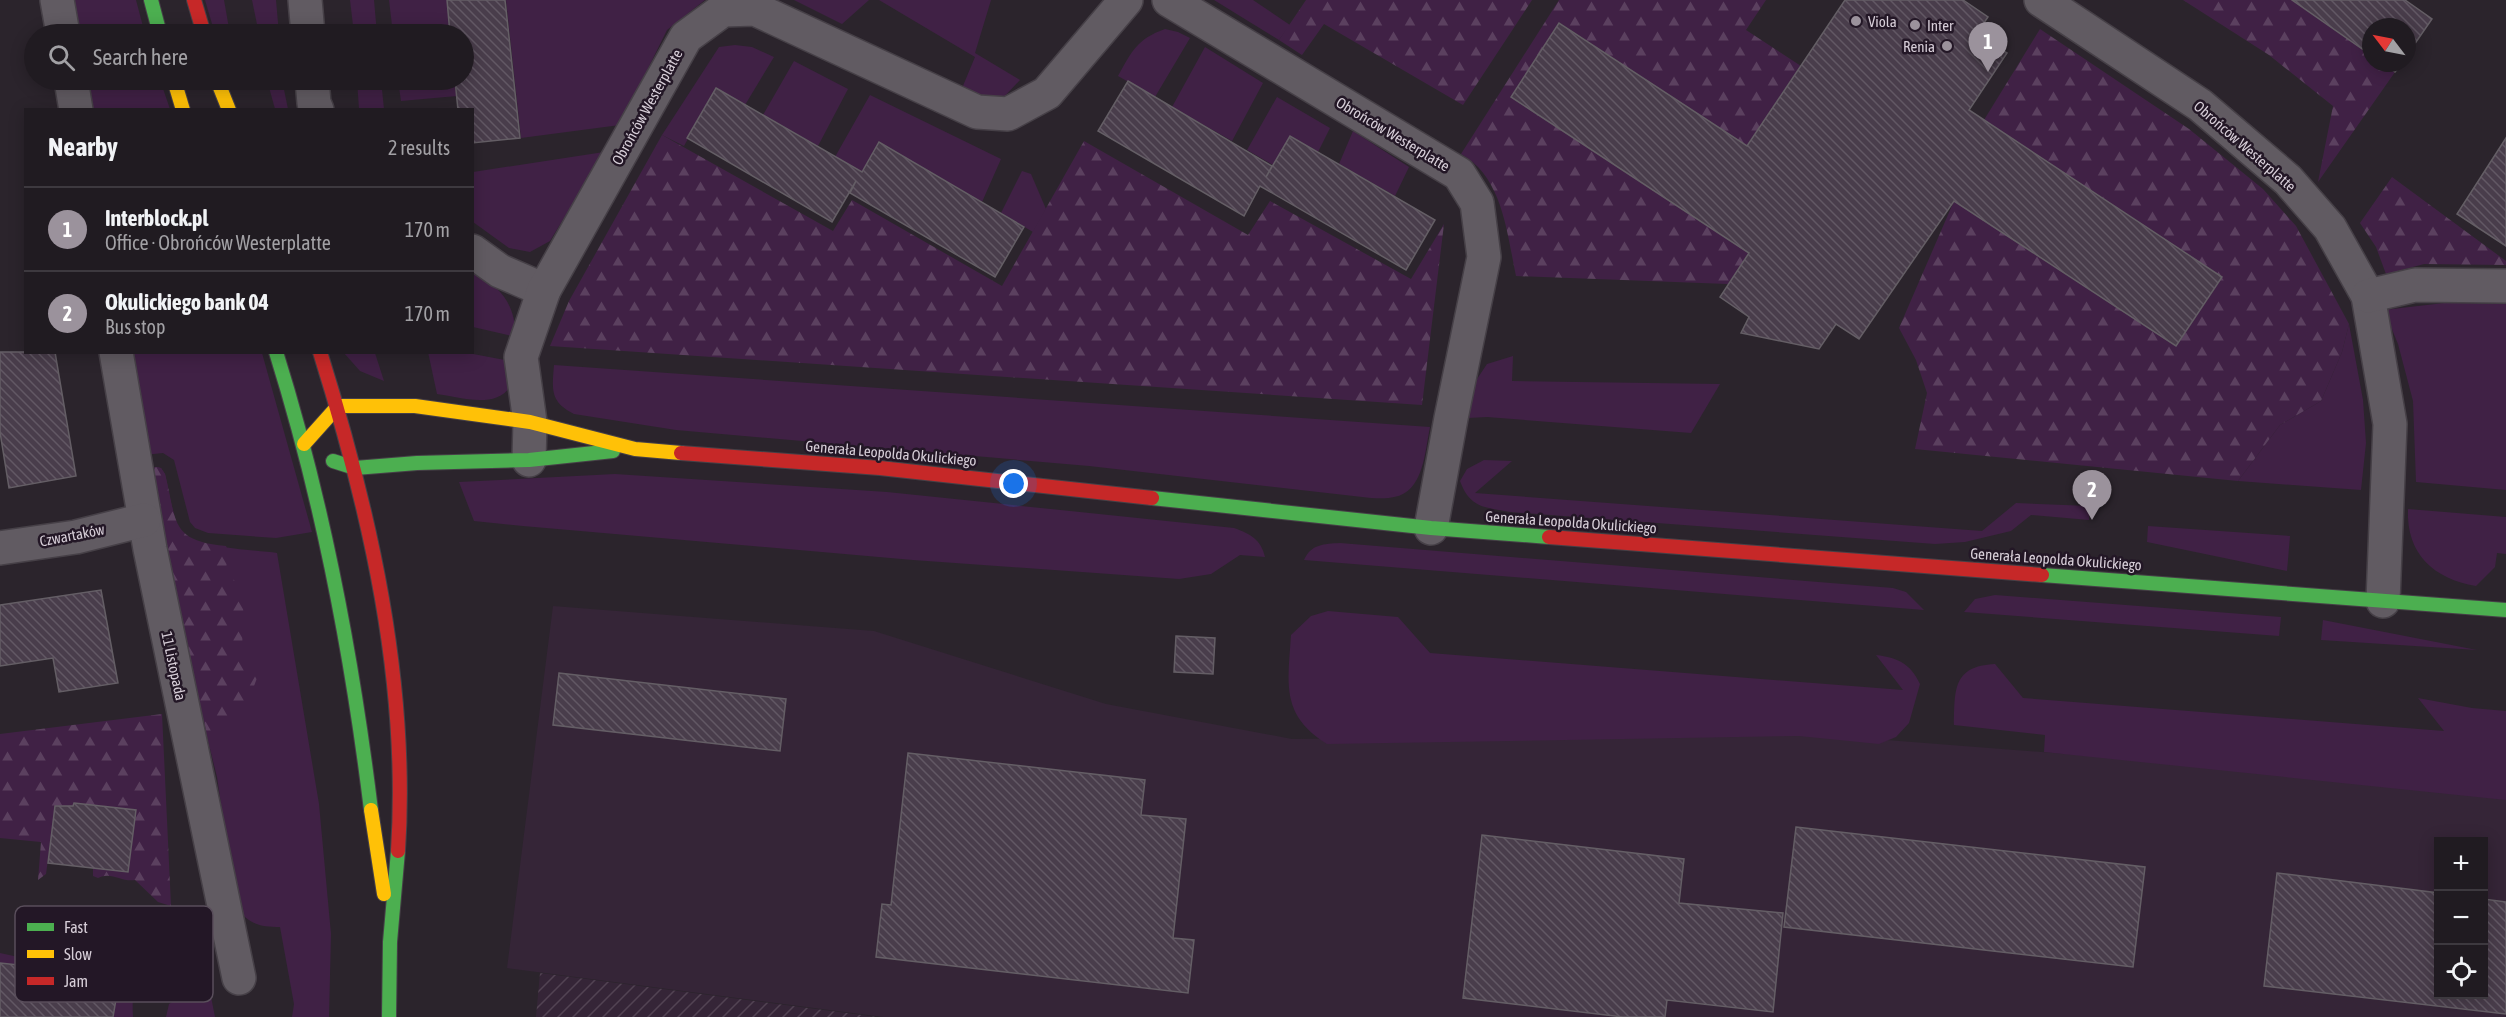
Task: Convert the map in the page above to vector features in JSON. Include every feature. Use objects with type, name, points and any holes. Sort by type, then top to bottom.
[{"type":"street","points":[[57,0],[61,24]]},
{"type":"street","points":[[151,0],[157,24]]},
{"type":"street","points":[[194,0],[201,24]]},
{"type":"street","points":[[305,0],[307,24]]},
{"type":"street","name":"Obrońców Westerplatte","points":[[530,460],[530,422],[521,357],[544,290],[686,37],[723,9],[755,9],[977,112],[1008,114],[1047,93],[1126,0]]},
{"type":"street","name":"Obrońców Westerplatte","points":[[1169,0],[1458,174],[1477,203],[1484,257],[1431,528]]},
{"type":"street","name":"Obrońców Westerplatte","points":[[2041,0],[2200,105],[2288,180],[2330,228],[2368,296],[2390,424],[2383,601]]},
{"type":"street","points":[[73,90],[76,108]]},
{"type":"street","points":[[177,90],[182,108]]},
{"type":"street","points":[[221,90],[228,108]]},
{"type":"street","points":[[313,90],[316,108]]},
{"type":"street","points":[[474,252],[500,271],[544,290]]},
{"type":"street","points":[[2368,296],[2415,285],[2506,286]]},
{"type":"street","name":"11 Listopada","points":[[116,354],[144,520],[239,978]]},
{"type":"street","points":[[277,354],[305,448],[338,593],[363,742],[374,843],[391,933]]},
{"type":"street","points":[[321,354],[355,468],[372,542],[386,621],[400,772],[400,844],[391,933],[389,1017]]},
{"type":"street","points":[[305,448],[338,406]]},
{"type":"street","name":"Generała Leopolda Okulickiego","points":[[338,406],[415,406],[530,422],[635,449],[880,468],[1431,528],[2506,610]]},
{"type":"street","name":"Generała Leopolda Okulickiego","points":[[305,448],[355,468],[417,463],[530,460],[635,449]]},
{"type":"street","name":"Czwartaków","points":[[0,548],[76,537],[144,520]]},
{"type":"shaded area","points":[[553,606],[874,631],[1106,704],[1292,739],[1797,733],[2506,788],[2506,1017],[883,1017],[507,968]]},
{"type":"shaded area","points":[[540,973],[877,1017],[536,1017]]},
{"type":"green space","points":[[68,0],[136,0],[142,24],[72,24]]},
{"type":"green space","points":[[205,0],[224,0],[228,24],[212,24]]},
{"type":"green space","points":[[252,0],[276,0],[278,24],[257,24]]},
{"type":"green space","points":[[350,0],[374,0],[376,24],[353,24]]},
{"type":"green space","points":[[389,0],[447,0],[449,24],[392,24]]},
{"type":"green space","points":[[506,0],[705,0],[667,30],[620,125],[521,138]]},
{"type":"green space","points":[[794,0],[869,0],[842,24]]},
{"type":"green space","points":[[879,0],[991,0],[975,53],[1020,80],[1003,98],[982,100],[960,93],[975,57]]},
{"type":"green space","points":[[1214,0],[1253,0],[1290,25],[1279,40]]},
{"type":"green space","points":[[1306,0],[1532,0],[1463,105],[1324,24],[1302,55],[1279,40]]},
{"type":"green space","points":[[1559,0],[1766,0],[1746,30],[1801,66],[1772,110],[1796,179],[1560,23],[1511,97],[1749,253],[1728,284],[1516,276],[1506,225],[1494,192],[1486,177],[1475,164],[1461,154]]},
{"type":"green space","points":[[2183,0],[2292,0],[2362,49],[2362,72],[2395,72],[2318,182],[2333,106],[2269,55]]},
{"type":"green space","points":[[1165,29],[1190,38],[1155,97],[1118,76],[1136,47],[1148,37]]},
{"type":"green space","points":[[2040,29],[2189,129],[2263,189],[2296,226],[2349,324],[2342,352],[2321,401],[2280,425],[2238,481],[1915,449],[1927,393],[1916,360],[1899,328],[1954,201],[2176,346],[2222,277],[1984,120]]},
{"type":"green space","points":[[735,45],[752,47],[774,57],[745,105],[716,88],[684,146],[662,135],[719,47]]},
{"type":"green space","points":[[1205,47],[1263,83],[1232,141],[1172,107]]},
{"type":"green space","points":[[794,61],[848,89],[818,146],[763,115]]},
{"type":"green space","points":[[83,90],[163,90],[170,108],[86,108]]},
{"type":"green space","points":[[270,90],[284,90],[288,108],[275,108]]},
{"type":"green space","points":[[358,90],[382,90],[384,108],[359,108]]},
{"type":"green space","points":[[399,90],[456,90],[457,96],[401,101]]},
{"type":"green space","points":[[870,95],[1001,159],[982,202],[879,142],[862,172],[835,157]]},
{"type":"green space","points":[[1277,97],[1330,128],[1318,152],[1290,136],[1273,165],[1247,150]]},
{"type":"green space","points":[[1353,131],[1409,167],[1395,196],[1339,164]]},
{"type":"green space","points":[[662,135],[833,231],[852,200],[1002,286],[1084,141],[1248,235],[1270,201],[1411,279],[1444,224],[1422,405],[550,346],[569,301]]},
{"type":"green space","points":[[604,152],[550,241],[530,252],[509,248],[474,223],[474,172]]},
{"type":"green space","points":[[1022,171],[1031,174],[1046,209],[1033,232],[1001,213]]},
{"type":"green space","points":[[2392,177],[2506,261],[2506,265],[2424,264],[2386,274],[2376,247],[2360,223]]},
{"type":"green space","points":[[474,270],[491,283],[504,297],[515,324],[516,337],[474,327]]},
{"type":"green space","points":[[2444,303],[2506,304],[2506,490],[2416,482],[2413,401],[2398,344],[2384,310]]},
{"type":"green space","points":[[2349,324],[2363,400],[2366,443],[2361,490],[2238,481],[2280,425],[2321,401],[2342,352]]},
{"type":"green space","points":[[127,354],[262,354],[312,532],[276,538],[208,533],[195,528],[190,522],[174,460],[163,453],[144,455]]},
{"type":"green space","points":[[345,354],[375,354],[384,381],[360,371]]},
{"type":"green space","points":[[428,354],[473,354],[516,362],[511,385],[505,393],[497,397],[477,400],[437,394]]},
{"type":"green space","points":[[1513,356],[1512,381],[1720,384],[1691,433],[1487,417],[1468,418],[1473,385],[1487,364]]},
{"type":"green space","points":[[554,365],[1430,427],[1421,469],[1412,487],[1404,494],[1394,497],[1371,498],[1089,466],[676,430],[574,414],[560,405],[554,394]]},
{"type":"green space","points":[[1484,460],[1512,461],[1475,493],[1982,531],[2016,503],[2090,506],[2089,520],[2031,515],[2011,531],[1965,542],[1935,544],[1510,512],[1479,505],[1468,497],[1464,490],[1460,481],[1467,469]]},
{"type":"green space","points":[[156,467],[161,468],[165,474],[176,521],[182,533],[189,538],[212,545],[277,553],[319,804],[331,934],[329,1017],[292,1017],[294,1004],[280,927],[254,923],[236,905],[217,777],[198,701]]},
{"type":"green space","points":[[148,468],[161,468],[165,474],[179,526],[185,534],[195,539],[226,546],[229,553],[226,568],[244,595],[242,650],[257,678],[242,718],[229,723],[210,748]]},
{"type":"green space","points":[[615,474],[887,492],[1234,528],[1258,541],[1265,557],[1240,555],[1211,574],[1179,579],[913,560],[523,526],[474,521],[459,482]]},
{"type":"green space","points":[[2408,509],[2506,517],[2506,554],[2497,553],[2495,567],[2476,586],[2447,577],[2426,562],[2418,551],[2412,539]]},
{"type":"green space","points":[[2148,526],[2290,536],[2287,571],[2147,542]]},
{"type":"green space","points":[[1340,543],[1893,588],[1906,592],[1924,610],[1304,560],[1314,548]]},
{"type":"green space","points":[[1995,595],[2281,617],[2279,636],[1964,612],[1975,599]]},
{"type":"green space","points":[[1328,611],[1398,617],[1430,653],[1903,690],[1876,655],[1903,663],[1912,671],[1920,684],[1909,723],[1896,737],[1879,744],[1799,736],[1327,744],[1312,733],[1294,709],[1290,697],[1289,668],[1291,635],[1311,616]]},
{"type":"green space","points":[[2323,620],[2477,650],[2321,640]]},
{"type":"green space","points":[[1995,664],[2023,698],[2444,731],[2418,698],[2472,708],[2506,711],[2506,800],[2044,752],[2045,735],[1954,725],[1956,691],[1963,675],[1981,666]]},
{"type":"green space","points":[[162,714],[171,906],[158,902],[135,880],[112,876],[98,878],[93,876],[93,868],[128,872],[135,810],[74,803],[73,806],[55,806],[46,874],[38,880],[41,842],[0,838],[0,734]]},
{"type":"green space","points":[[0,953],[15,956],[15,964],[0,963]]},
{"type":"green space","points":[[115,1002],[133,1002],[133,1017],[113,1017]]},
{"type":"green space","points":[[172,1002],[212,1002],[215,1017],[166,1017],[169,1004]]},
{"type":"building","points":[[447,0],[505,0],[520,138],[474,143],[474,108],[458,108],[456,90],[474,90],[474,24],[449,24]]},
{"type":"building","points":[[1845,0],[1963,0],[1988,17],[1977,33],[2007,53],[1969,110],[2222,277],[2176,346],[1954,201],[1859,339],[1836,324],[1819,349],[1741,333],[1749,317],[1720,297],[1749,253],[1511,97],[1559,23],[1747,146]]},
{"type":"building","points":[[2292,0],[2405,0],[2432,19],[2416,42],[2416,18],[2362,18],[2362,49]]},
{"type":"building","points":[[1128,81],[1272,166],[1266,177],[1290,136],[1435,220],[1406,270],[1260,186],[1244,216],[1098,131]]},
{"type":"building","points":[[716,88],[862,172],[879,142],[1024,227],[995,277],[850,193],[856,181],[832,222],[687,138]]},
{"type":"building","points":[[2506,138],[2506,246],[2457,214]]},
{"type":"building","points":[[0,352],[55,354],[76,476],[9,488],[0,432]]},
{"type":"building","points":[[101,590],[118,683],[59,692],[53,658],[0,666],[0,605]]},
{"type":"building","points":[[1176,636],[1215,638],[1213,674],[1174,672]]},
{"type":"building","points":[[559,673],[786,699],[780,751],[553,725]]},
{"type":"building","points":[[908,753],[1145,780],[1141,815],[1186,819],[1173,938],[1194,940],[1188,993],[876,957],[882,904],[891,905]]},
{"type":"building","points":[[74,803],[136,810],[128,872],[48,863],[55,806],[73,806]]},
{"type":"building","points":[[1796,827],[2145,867],[2133,967],[1784,927]]},
{"type":"building","points":[[1482,835],[1684,859],[1679,903],[1783,913],[1773,1012],[1667,1000],[1665,1017],[1623,1017],[1463,998]]},
{"type":"building","points":[[2277,873],[2434,892],[2434,999],[2488,999],[2488,900],[2506,902],[2506,1014],[2264,986]]},
{"type":"building","points":[[0,963],[15,965],[15,1002],[116,1002],[113,1017],[0,1017]]},
{"type":"traffic: fast","points":[[151,0],[157,24]]},
{"type":"traffic: fast","points":[[277,354],[308,465],[334,579],[355,694],[371,810]]},
{"type":"traffic: fast","points":[[333,461],[355,468],[417,463],[529,460],[613,451]]},
{"type":"traffic: fast","points":[[1152,498],[1431,528],[1549,537]]},
{"type":"traffic: fast","points":[[2042,575],[2506,610]]},
{"type":"traffic: fast","points":[[389,1017],[390,942],[398,851]]},
{"type":"traffic: slow","points":[[177,90],[182,108]]},
{"type":"traffic: slow","points":[[221,90],[228,108]]},
{"type":"traffic: slow","points":[[304,444],[338,406],[415,406],[530,422],[635,449],[681,453]]},
{"type":"traffic: slow","points":[[371,810],[384,894]]},
{"type":"traffic: jam","points":[[194,0],[201,24]]},
{"type":"traffic: jam","points":[[321,354],[355,474],[382,598],[397,724],[400,788],[398,851]]},
{"type":"traffic: jam","points":[[681,453],[880,468],[1152,498]]},
{"type":"traffic: jam","points":[[1549,537],[2042,575]]},
{"type":"place","name":"Viola","points":[[1856,21]]},
{"type":"place","name":"Inter","points":[[1915,25]]},
{"type":"place","name":"Renia","points":[[1947,46]]},
{"type":"place","name":"Interblock.pl","points":[[1988,72]]},
{"type":"place","name":"Okulickiego bank 04","points":[[2092,520]]}]
